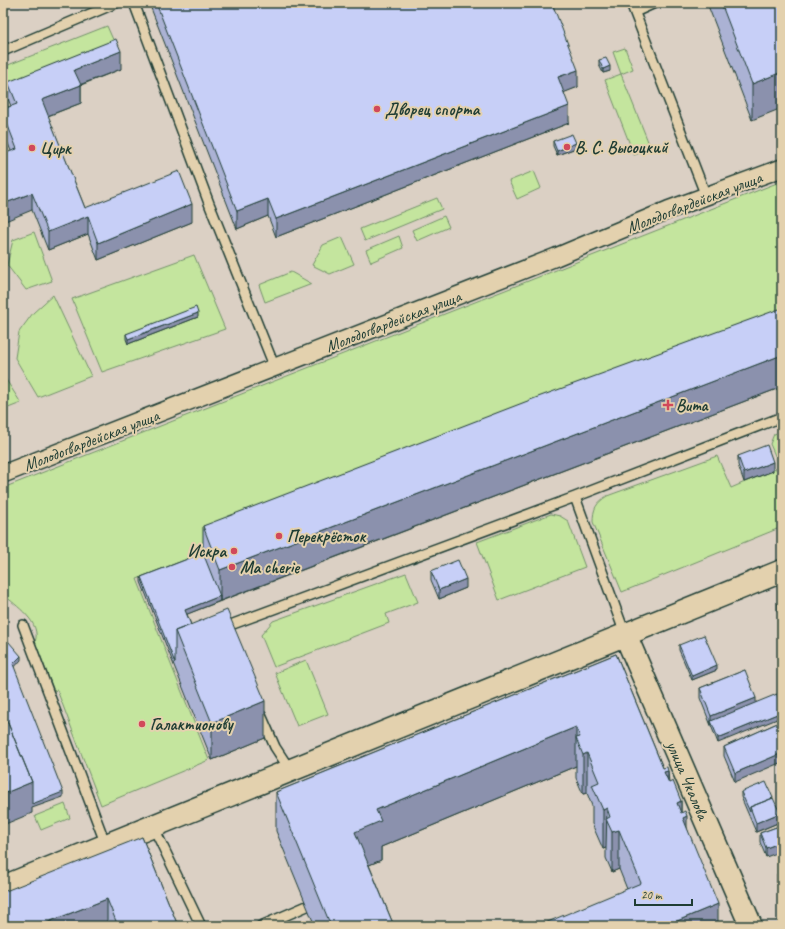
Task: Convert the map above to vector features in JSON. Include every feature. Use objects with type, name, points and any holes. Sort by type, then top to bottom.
[{"type":"street","name":"Молодогвардейская улица","points":[[3,474],[275,368],[706,196],[782,168]]},
{"type":"street","points":[[3,887],[782,571]]},
{"type":"street","name":"улица Чкалова","points":[[626,634],[751,926]]},
{"type":"lane","points":[[3,50],[116,3]]},
{"type":"lane","points":[[134,3],[210,206],[275,368]]},
{"type":"lane","points":[[655,3],[633,7],[706,196]]},
{"type":"lane","points":[[231,641],[225,627],[575,497],[782,417]]},
{"type":"lane","points":[[575,497],[626,634]]},
{"type":"lane","points":[[23,625],[106,845]]},
{"type":"lane","points":[[257,705],[275,748],[290,770]]},
{"type":"lane","points":[[153,826],[201,926]]},
{"type":"lane","points":[[261,926],[307,906]]},
{"type":"green space","points":[[107,26],[118,51],[8,95],[3,83],[3,67]]},
{"type":"green space","points":[[625,48],[633,69],[621,74],[613,52]]},
{"type":"green space","points":[[621,74],[651,149],[634,155],[605,80]]},
{"type":"green space","points":[[534,171],[541,188],[517,199],[509,181]]},
{"type":"green space","points":[[782,181],[782,334],[137,579],[209,760],[101,805],[57,690],[54,691],[35,642],[35,628],[21,609],[3,594],[3,488]]},
{"type":"green space","points":[[437,198],[442,209],[365,241],[360,229]]},
{"type":"green space","points":[[444,216],[449,227],[417,241],[412,230]]},
{"type":"green space","points":[[34,232],[52,281],[26,290],[7,265],[13,240]]},
{"type":"green space","points":[[399,236],[403,248],[371,262],[366,250]]},
{"type":"green space","points":[[342,237],[354,264],[330,274],[312,265],[323,245]]},
{"type":"green space","points":[[194,255],[225,329],[102,372],[72,299]]},
{"type":"green space","points":[[291,272],[312,284],[265,302],[259,285]]},
{"type":"green space","points":[[53,295],[91,376],[38,397],[15,358],[19,332],[33,313]]},
{"type":"green space","points":[[3,375],[21,403],[3,410]]},
{"type":"green space","points":[[782,431],[782,527],[622,592],[593,522],[596,507],[600,501],[607,496],[717,456],[731,488],[780,467],[770,444],[774,434]]},
{"type":"green space","points":[[551,514],[560,516],[568,521],[585,567],[499,600],[477,542]]},
{"type":"green space","points":[[406,573],[418,602],[386,614],[389,623],[274,667],[261,635],[273,621]]},
{"type":"green space","points":[[306,660],[328,714],[297,726],[275,673]]},
{"type":"green space","points":[[65,804],[70,818],[41,830],[35,816]]},
{"type":"building","name":"Дворец спорта","points":[[156,3],[552,3],[578,70],[558,77],[569,106],[276,219],[268,199],[237,211]]},
{"type":"building","points":[[721,3],[782,3],[782,72],[752,84]]},
{"type":"building","name":"Цирк","points":[[116,39],[121,51],[74,70],[81,85],[42,100],[85,208],[179,171],[192,204],[98,243],[88,216],[48,232],[32,193],[3,204],[3,154],[17,149],[3,113],[3,109],[17,104],[8,82]]},
{"type":"building","points":[[606,58],[610,66],[603,69],[599,60]]},
{"type":"building","points":[[572,134],[576,143],[557,151],[553,141]]},
{"type":"building","points":[[196,307],[198,313],[128,339],[126,334]]},
{"type":"building","points":[[782,308],[782,355],[220,570],[203,526],[538,397]]},
{"type":"building","points":[[767,445],[773,462],[744,473],[738,456]]},
{"type":"building","points":[[203,553],[220,596],[185,610],[191,625],[175,631],[175,663],[141,577]]},
{"type":"building","points":[[458,560],[466,579],[439,590],[431,571]]},
{"type":"building","points":[[782,601],[782,612],[778,603]]},
{"type":"building","points":[[227,610],[265,701],[212,723],[175,631]]},
{"type":"building","points":[[3,629],[8,641],[21,656],[13,664],[63,792],[32,804],[32,782],[3,711]]},
{"type":"building","points":[[704,635],[717,665],[692,676],[679,645]]},
{"type":"building","points":[[616,654],[663,768],[667,767],[668,771],[664,772],[669,783],[673,781],[681,801],[677,803],[681,813],[685,811],[687,816],[683,818],[718,904],[665,926],[538,926],[641,883],[619,830],[612,832],[606,819],[610,817],[607,808],[603,810],[592,785],[599,782],[587,753],[583,755],[576,738],[580,737],[576,727],[376,810],[381,821],[355,832],[394,926],[331,926],[276,792]]},
{"type":"building","points":[[745,670],[756,698],[711,716],[700,688]]},
{"type":"building","points":[[777,694],[782,707],[782,712],[718,738],[711,721]]},
{"type":"building","points":[[3,711],[32,782],[3,794]]},
{"type":"building","points":[[782,721],[782,753],[735,773],[724,747]]},
{"type":"building","points":[[766,782],[773,798],[750,807],[750,812],[741,792]]},
{"type":"building","points":[[773,798],[780,813],[756,823],[750,807]]},
{"type":"building","points":[[782,825],[782,842],[766,848],[760,833]]},
{"type":"building","points":[[142,837],[178,926],[118,926],[107,899],[38,926],[3,926],[3,892]]},
{"type":"building","points":[[782,872],[782,886],[777,874]]},
{"type":"place","name":"Дворец спорта","points":[[377,109]]},
{"type":"place","name":"В. С. Высоцкий","points":[[567,147]]},
{"type":"place","name":"Цирк","points":[[32,148]]},
{"type":"place","name":"Вита","points":[[668,405]]},
{"type":"place","name":"Перекрёсток","points":[[279,536]]},
{"type":"place","name":"Искра","points":[[234,551]]},
{"type":"place","name":"Ma cherie","points":[[232,567]]},
{"type":"place","name":"Галактионову","points":[[142,724]]}]
